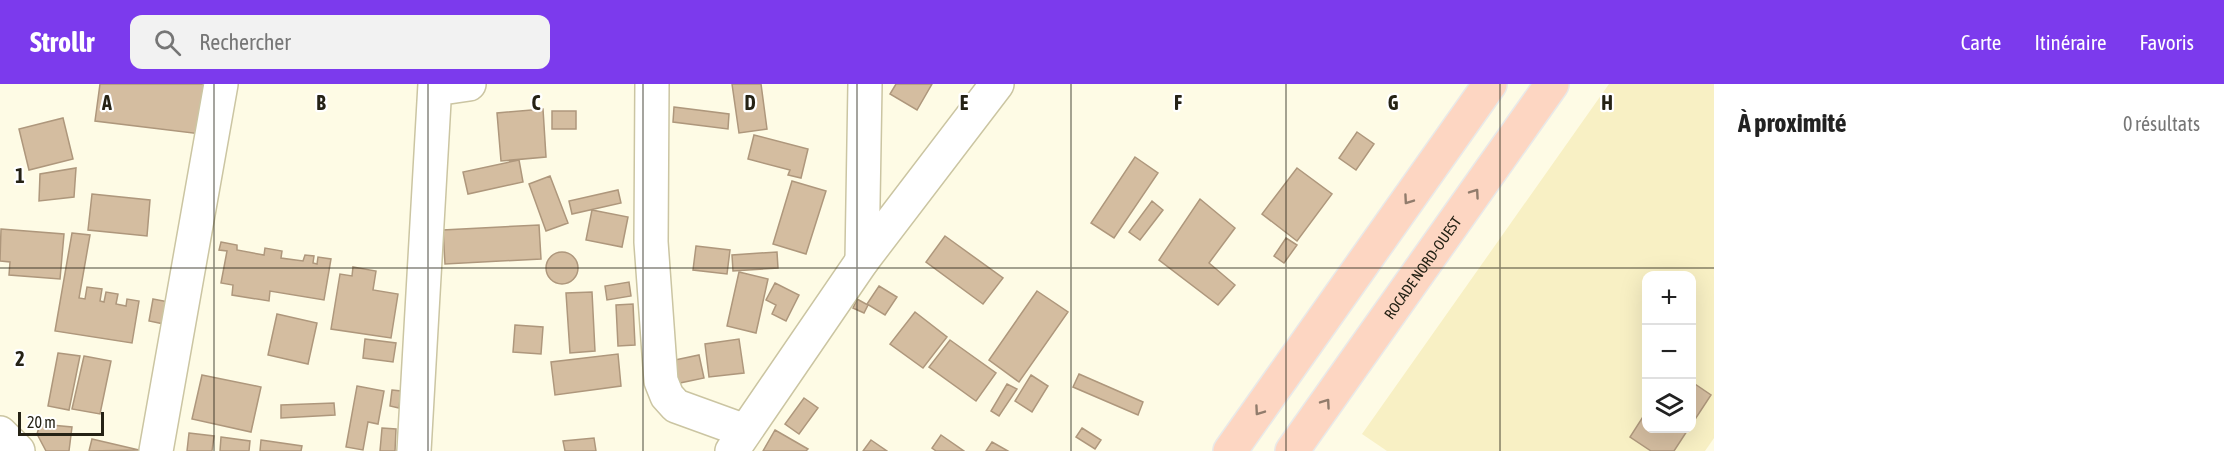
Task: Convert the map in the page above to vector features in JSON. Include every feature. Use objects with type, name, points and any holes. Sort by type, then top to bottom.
[{"type":"main road","points":[[1230,451],[1490,84]]},
{"type":"main road","name":"ROCADE NORD-OUEST","points":[[1292,451],[1552,84]]},
{"type":"street","points":[[156,451],[221,84]]},
{"type":"street","points":[[414,451],[435,86],[469,84]]},
{"type":"street","points":[[652,84],[651,242],[661,381],[667,396],[676,406],[738,441],[862,261],[997,84]]},
{"type":"street","points":[[862,261],[865,84]]},
{"type":"street","points":[[0,433],[18,451]]},
{"type":"shaded area","points":[[1609,84],[1714,84],[1714,438],[1705,451],[1387,451],[1362,434]]},
{"type":"building","points":[[100,84],[208,84],[201,134],[95,121]]},
{"type":"building","points":[[732,84],[761,84],[767,129],[739,133]]},
{"type":"building","points":[[896,84],[932,84],[917,110],[890,94]]},
{"type":"building","points":[[674,107],[729,114],[728,129],[673,122]]},
{"type":"building","points":[[543,109],[546,157],[501,161],[497,113]]},
{"type":"building","points":[[552,111],[576,111],[576,129],[552,129]]},
{"type":"building","points":[[63,118],[73,159],[29,170],[19,129]]},
{"type":"building","points":[[1357,132],[1374,144],[1356,170],[1339,158]]},
{"type":"building","points":[[754,135],[808,149],[801,178],[788,175],[790,170],[748,159]]},
{"type":"building","points":[[1135,157],[1158,173],[1114,238],[1091,223]]},
{"type":"building","points":[[519,160],[523,182],[468,194],[463,172]]},
{"type":"building","points":[[76,168],[74,197],[39,201],[40,174]]},
{"type":"building","points":[[1297,168],[1332,194],[1297,241],[1262,214]]},
{"type":"building","points":[[550,176],[568,223],[546,231],[529,184]]},
{"type":"building","points":[[792,181],[826,191],[806,254],[773,244]]},
{"type":"building","points":[[618,190],[621,203],[572,214],[569,201]]},
{"type":"building","points":[[92,194],[150,200],[147,236],[88,230]]},
{"type":"building","points":[[1200,199],[1235,228],[1209,263],[1235,285],[1218,305],[1159,260]]},
{"type":"building","points":[[1152,201],[1163,210],[1140,240],[1129,232]]},
{"type":"building","points":[[592,210],[628,217],[622,247],[586,240]]},
{"type":"building","points":[[539,225],[541,259],[445,264],[443,230]]},
{"type":"building","points":[[1,229],[64,234],[60,279],[9,275],[10,262],[0,261]]},
{"type":"building","points":[[72,233],[90,235],[79,298],[85,299],[87,287],[102,289],[100,301],[104,302],[106,292],[118,294],[116,304],[126,306],[127,299],[139,301],[132,343],[55,331]]},
{"type":"building","points":[[945,236],[1003,278],[983,304],[926,262]]},
{"type":"building","points":[[1286,238],[1297,245],[1284,263],[1274,256]]},
{"type":"building","points":[[221,242],[237,245],[237,250],[264,255],[265,248],[282,251],[281,258],[303,261],[305,255],[314,256],[313,263],[317,264],[318,257],[331,259],[324,300],[270,291],[269,301],[232,295],[233,285],[221,283],[227,251],[219,250]]},
{"type":"building","points":[[696,246],[730,250],[727,274],[693,270]]},
{"type":"building","points":[[562,252],[573,257],[578,268],[573,279],[562,284],[551,279],[546,268],[551,257]]},
{"type":"building","points":[[777,252],[778,268],[733,271],[732,255]]},
{"type":"building","points":[[353,267],[376,271],[373,290],[398,294],[391,338],[331,329],[340,274],[352,276]]},
{"type":"building","points":[[739,272],[768,279],[756,333],[727,326]]},
{"type":"building","points":[[629,282],[631,296],[607,300],[605,286]]},
{"type":"building","points":[[775,283],[799,295],[786,321],[772,314],[776,305],[766,300]]},
{"type":"building","points":[[879,286],[897,297],[885,315],[867,304]]},
{"type":"building","points":[[1037,291],[1068,312],[1019,382],[989,360]]},
{"type":"building","points":[[592,292],[595,351],[570,353],[566,293]]},
{"type":"building","points":[[153,299],[169,302],[164,324],[149,321]]},
{"type":"building","points":[[857,299],[868,305],[864,313],[853,308]]},
{"type":"building","points":[[633,304],[635,345],[618,346],[616,305]]},
{"type":"building","points":[[915,312],[947,337],[923,368],[890,344]]},
{"type":"building","points":[[277,314],[317,323],[308,364],[268,355]]},
{"type":"building","points":[[515,325],[543,327],[541,354],[513,352]]},
{"type":"building","points":[[365,339],[396,343],[393,362],[363,358]]},
{"type":"building","points":[[739,339],[744,373],[709,377],[705,344]]},
{"type":"building","points":[[950,340],[996,373],[976,401],[929,367]]},
{"type":"building","points":[[58,353],[80,356],[69,410],[48,406]]},
{"type":"building","points":[[618,354],[621,386],[555,395],[551,362]]},
{"type":"building","points":[[699,355],[704,378],[675,384],[670,361]]},
{"type":"building","points":[[84,356],[111,361],[100,414],[72,409]]},
{"type":"building","points":[[1079,374],[1143,402],[1138,415],[1073,387]]},
{"type":"building","points":[[202,375],[261,387],[251,432],[192,419]]},
{"type":"building","points":[[1031,375],[1048,386],[1032,412],[1015,401]]},
{"type":"building","points":[[1007,384],[1017,389],[999,416],[991,411]]},
{"type":"building","points":[[1696,385],[1711,395],[1696,418]]},
{"type":"building","points":[[357,386],[384,391],[378,424],[368,422],[363,450],[346,447]]},
{"type":"building","points":[[392,390],[401,391],[399,408],[390,406]]},
{"type":"building","points":[[804,398],[818,408],[799,434],[785,424]]},
{"type":"building","points":[[334,403],[335,415],[281,418],[281,405]]},
{"type":"building","points":[[1642,418],[1642,433],[1686,433],[1674,451],[1651,451],[1630,437]]},
{"type":"building","points":[[40,424],[72,427],[69,451],[46,451],[37,434]]},
{"type":"building","points":[[382,428],[396,429],[395,451],[380,451]]},
{"type":"building","points":[[1082,428],[1101,440],[1095,449],[1076,437]]},
{"type":"building","points":[[775,430],[808,449],[806,451],[763,451]]},
{"type":"building","points":[[189,433],[214,436],[212,451],[187,451]]},
{"type":"building","points":[[941,435],[964,451],[936,451],[932,448]]},
{"type":"building","points":[[221,437],[250,441],[249,451],[220,451]]},
{"type":"building","points":[[594,438],[596,451],[565,451],[563,441]]},
{"type":"building","points":[[92,439],[139,450],[89,451]]},
{"type":"building","points":[[261,440],[302,446],[301,451],[260,451]]},
{"type":"building","points":[[871,440],[887,451],[863,451]]},
{"type":"building","points":[[992,442],[1008,451],[986,451]]}]
